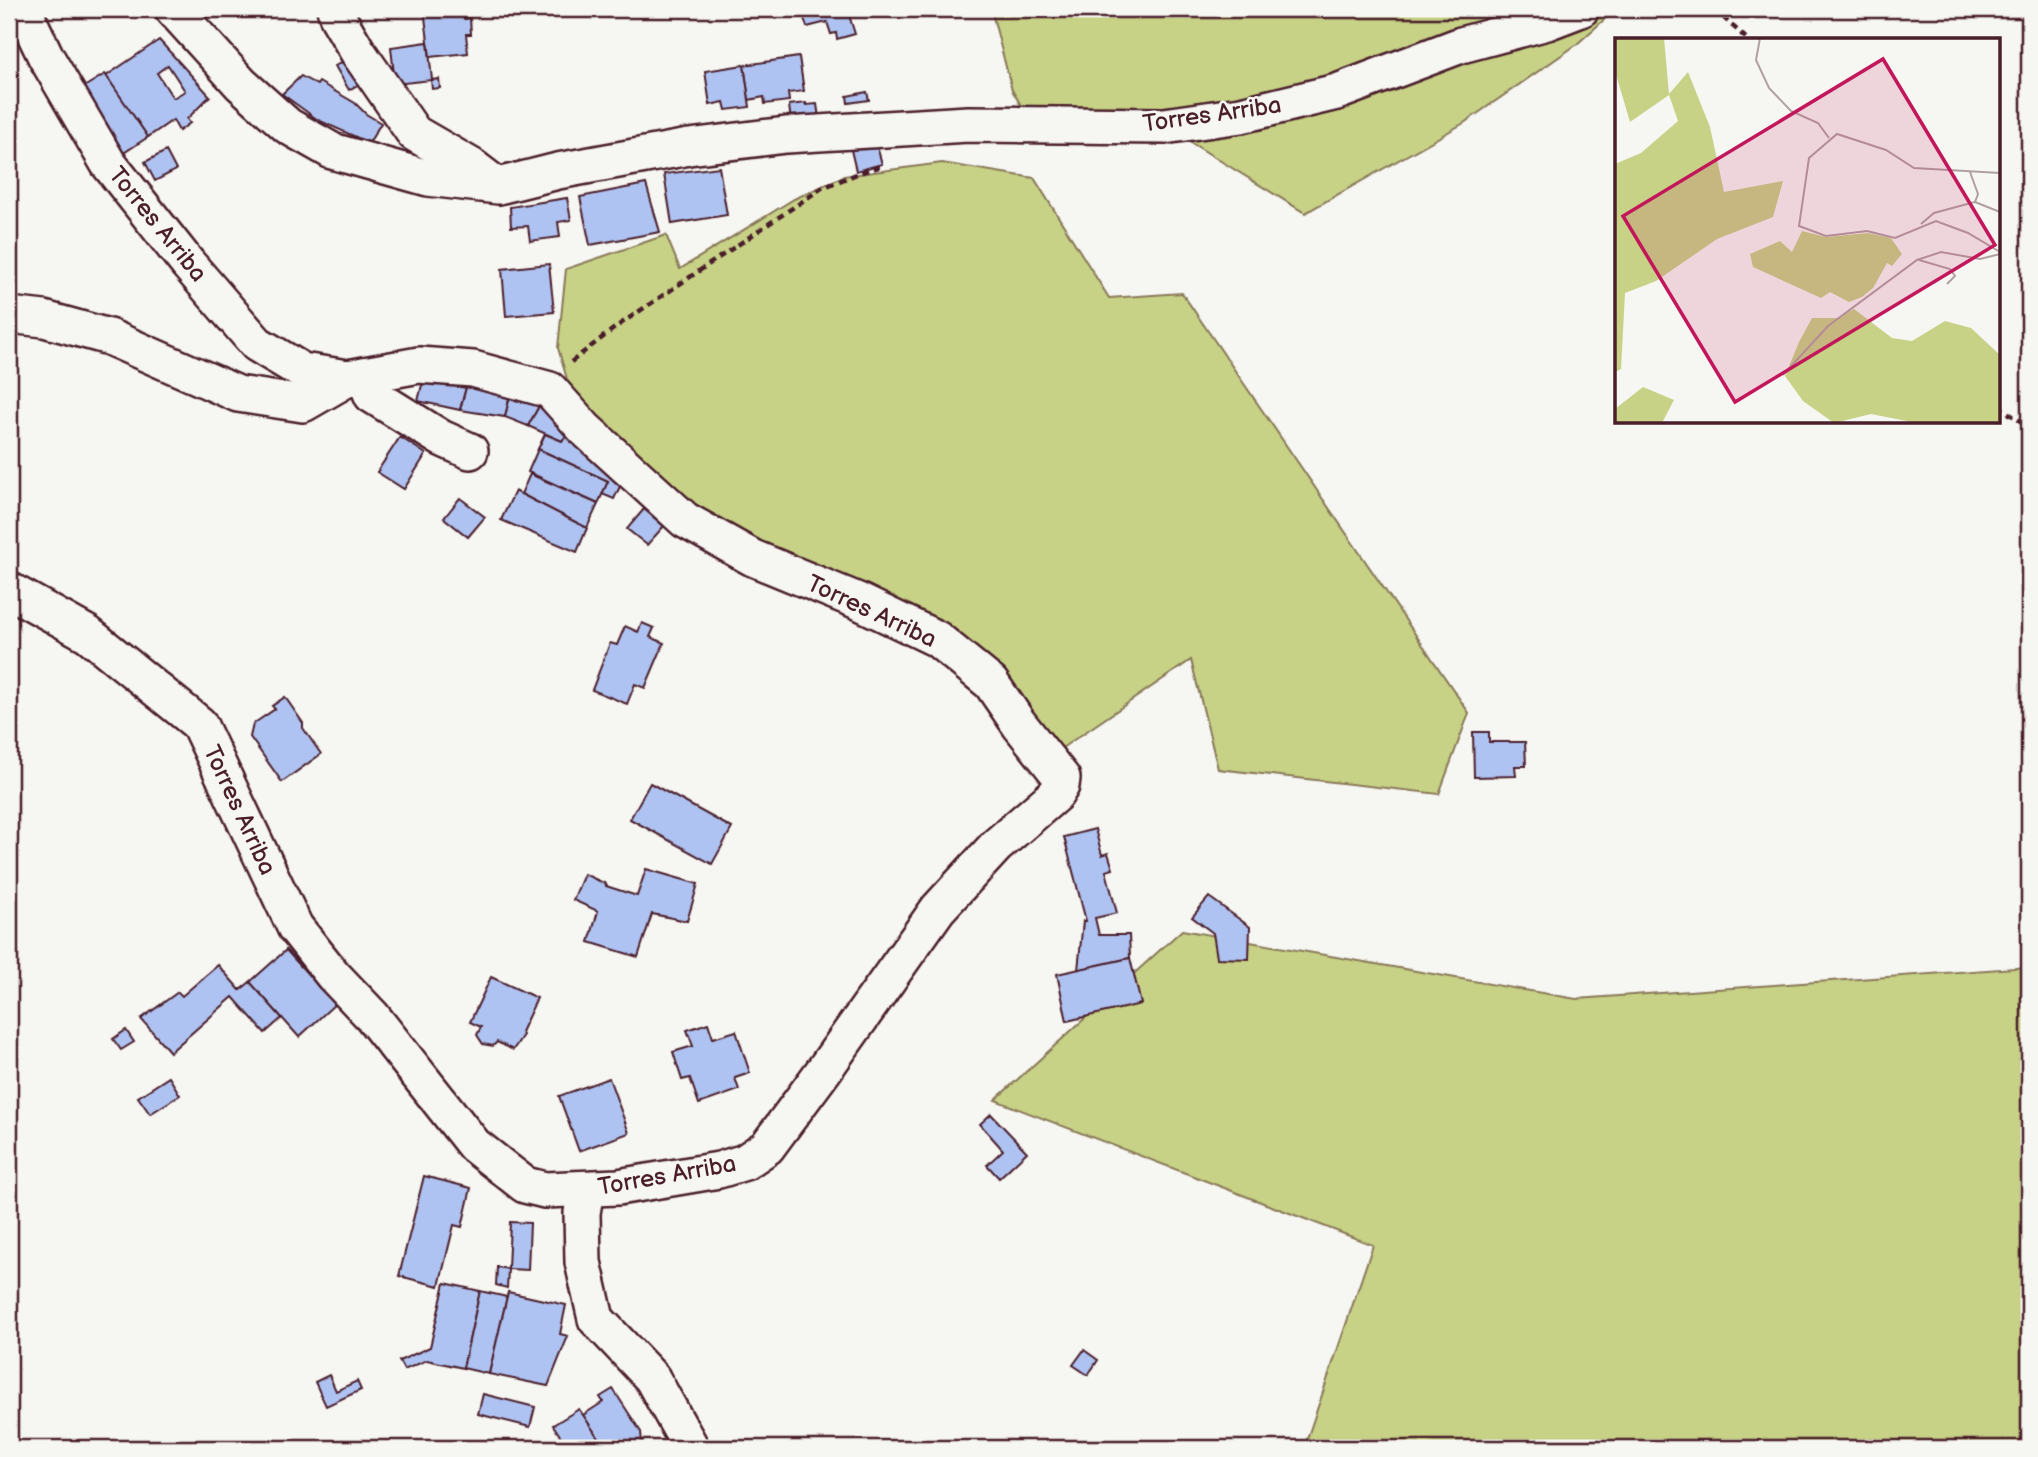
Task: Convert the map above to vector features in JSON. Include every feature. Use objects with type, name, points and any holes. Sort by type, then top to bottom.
[{"type":"street","name":"Torres Arriba","points":[[23,9],[46,57],[108,163],[188,264],[257,344],[302,371],[356,377]]},
{"type":"street","name":"Torres Arriba","points":[[173,9],[241,84],[288,126],[332,151],[428,178],[498,186],[558,171],[689,147],[786,135],[968,124],[1164,126],[1241,115],[1337,92],[1461,45],[1547,22],[1581,9]]},
{"type":"street","points":[[335,9],[358,52],[414,133],[471,166],[498,186]]},
{"type":"street","name":"Torres Arriba","points":[[9,314],[44,319],[109,338],[238,394],[303,404],[356,377],[419,365],[473,369],[551,390],[585,429],[685,520],[753,558],[858,601],[937,639],[991,683],[1062,778],[1061,786],[1056,794],[996,846],[938,909],[767,1147],[745,1162],[719,1170],[618,1187],[545,1189],[525,1185],[474,1145],[372,1016],[332,975],[295,927],[199,724],[88,634],[9,590]]},
{"type":"street","points":[[356,377],[372,395],[440,438],[470,451]]},
{"type":"street","name":"Torres Arriba","points":[[586,1189],[582,1213],[583,1262],[596,1319],[652,1378],[691,1448]]},
{"type":"path","points":[[1714,9],[1746,38]]},
{"type":"path","points":[[535,385],[822,188],[891,164]]},
{"type":"path","points":[[2000,408],[2029,427]]},
{"type":"green space","points":[[991,9],[1616,9],[1576,45],[1464,123],[1305,213],[1164,126],[1032,124],[1012,90]]},
{"type":"green space","points":[[942,163],[1034,178],[1109,298],[1182,293],[1469,713],[1439,794],[1218,769],[1191,660],[1059,750],[994,673],[685,509],[573,400],[558,348],[566,269],[666,235],[680,269],[794,199],[844,176]]},
{"type":"green space","points":[[1182,930],[1576,999],[2029,967],[2029,1448],[1304,1448],[1373,1245],[995,1100]]},
{"type":"building","points":[[424,9],[463,9],[464,19],[470,18],[471,34],[466,34],[468,53],[430,57]]},
{"type":"building","points":[[801,9],[847,9],[855,34],[837,39],[836,33],[831,34],[827,22],[807,27]]},
{"type":"building","points":[[159,40],[210,96],[187,119],[190,123],[179,131],[173,120],[148,137],[106,76]],"holes":[[[168,65],[185,91],[173,98],[157,73]]]},
{"type":"building","points":[[428,42],[432,80],[439,79],[440,88],[432,89],[431,80],[395,84],[391,47]]},
{"type":"building","points":[[351,57],[366,80],[349,90],[335,66]]},
{"type":"building","points":[[799,57],[804,91],[788,93],[789,101],[765,104],[764,97],[749,100],[744,65]]},
{"type":"building","points":[[744,65],[750,107],[726,110],[724,102],[710,105],[705,71]]},
{"type":"building","points":[[105,74],[148,137],[119,156],[76,92]]},
{"type":"building","points":[[301,76],[317,85],[319,82],[355,103],[381,123],[369,143],[318,120],[282,94]]},
{"type":"building","points":[[867,92],[869,100],[848,103],[847,96]]},
{"type":"building","points":[[817,104],[819,118],[791,122],[789,105]]},
{"type":"building","points":[[876,143],[882,164],[856,171],[851,150]]},
{"type":"building","points":[[166,151],[176,170],[155,181],[145,162]]},
{"type":"building","points":[[719,167],[727,215],[672,224],[664,174]]},
{"type":"building","points":[[646,184],[660,232],[590,245],[580,197]]},
{"type":"building","points":[[567,198],[571,220],[558,222],[560,237],[530,241],[528,226],[511,227],[510,207]]},
{"type":"building","points":[[549,264],[554,312],[506,316],[502,269]]},
{"type":"building","points":[[468,380],[460,410],[418,401],[423,381]]},
{"type":"building","points":[[468,380],[512,387],[505,417],[460,410]]},
{"type":"building","points":[[512,387],[543,399],[528,426],[505,417]]},
{"type":"building","points":[[543,399],[573,427],[562,441],[528,426]]},
{"type":"building","points":[[573,427],[625,476],[614,499],[602,494],[608,481],[538,449],[545,434],[562,441]]},
{"type":"building","points":[[400,437],[426,454],[404,489],[377,472]]},
{"type":"building","points":[[538,449],[608,481],[598,504],[528,472]]},
{"type":"building","points":[[530,474],[598,504],[587,528],[521,494]]},
{"type":"building","points":[[515,491],[587,528],[577,552],[501,520]]},
{"type":"building","points":[[460,498],[485,517],[468,537],[444,518]]},
{"type":"building","points":[[644,509],[664,526],[647,545],[627,529]]},
{"type":"building","points":[[642,623],[654,628],[650,637],[664,643],[645,688],[635,684],[627,704],[592,690],[610,643],[617,645],[625,626],[638,632]]},
{"type":"building","points":[[285,697],[321,754],[282,782],[250,737],[253,724],[275,709],[272,706]]},
{"type":"building","points":[[1473,732],[1489,732],[1489,742],[1525,742],[1526,766],[1515,766],[1516,776],[1474,777]]},
{"type":"building","points":[[650,783],[732,828],[712,864],[630,819]]},
{"type":"building","points":[[1095,829],[1102,855],[1108,853],[1113,869],[1106,871],[1117,913],[1095,918],[1099,935],[1129,935],[1130,958],[1078,970],[1083,921],[1086,921],[1064,837]]},
{"type":"building","points":[[646,869],[698,884],[687,921],[652,914],[638,957],[589,942],[598,911],[573,900],[584,874],[606,886],[637,896]]},
{"type":"building","points":[[1209,897],[1250,927],[1249,959],[1217,958],[1213,933],[1192,917]]},
{"type":"building","points":[[286,950],[335,1004],[299,1037],[250,982]]},
{"type":"building","points":[[1130,958],[1141,1004],[1067,1021],[1057,974]]},
{"type":"building","points":[[218,965],[240,990],[250,982],[282,1018],[265,1033],[233,997],[170,1052],[141,1019],[178,992],[182,996]]},
{"type":"building","points":[[491,977],[537,998],[521,1032],[523,1035],[513,1050],[497,1042],[493,1046],[483,1044],[477,1035],[481,1027],[470,1022]]},
{"type":"building","points":[[708,1023],[713,1038],[736,1031],[750,1073],[735,1078],[739,1090],[699,1104],[690,1078],[682,1080],[673,1052],[693,1046],[687,1030]]},
{"type":"building","points":[[126,1030],[134,1042],[121,1050],[113,1039]]},
{"type":"building","points":[[169,1077],[180,1095],[150,1114],[138,1097]]},
{"type":"building","points":[[609,1078],[629,1133],[579,1151],[559,1096]]},
{"type":"building","points":[[991,1114],[1027,1152],[999,1178],[987,1165],[1003,1150],[980,1124]]},
{"type":"building","points":[[424,1176],[471,1188],[462,1227],[454,1225],[439,1286],[399,1276]]},
{"type":"building","points":[[510,1222],[530,1223],[528,1270],[508,1269]]},
{"type":"building","points":[[497,1267],[508,1269],[507,1288],[496,1285]]},
{"type":"building","points":[[445,1283],[480,1291],[463,1368],[427,1360],[404,1370],[399,1361],[430,1347]]},
{"type":"building","points":[[480,1291],[507,1297],[489,1374],[463,1368]]},
{"type":"building","points":[[508,1292],[566,1305],[560,1334],[568,1336],[548,1386],[489,1374]]},
{"type":"building","points":[[1084,1350],[1098,1360],[1088,1375],[1073,1365]]},
{"type":"building","points":[[329,1375],[336,1391],[357,1381],[361,1390],[326,1406],[315,1382]]},
{"type":"building","points":[[613,1389],[641,1432],[642,1443],[646,1448],[605,1448],[583,1415],[603,1402],[600,1397]]},
{"type":"building","points":[[483,1394],[535,1407],[530,1427],[478,1414]]},
{"type":"building","points":[[579,1409],[605,1448],[568,1448],[553,1425]]}]
